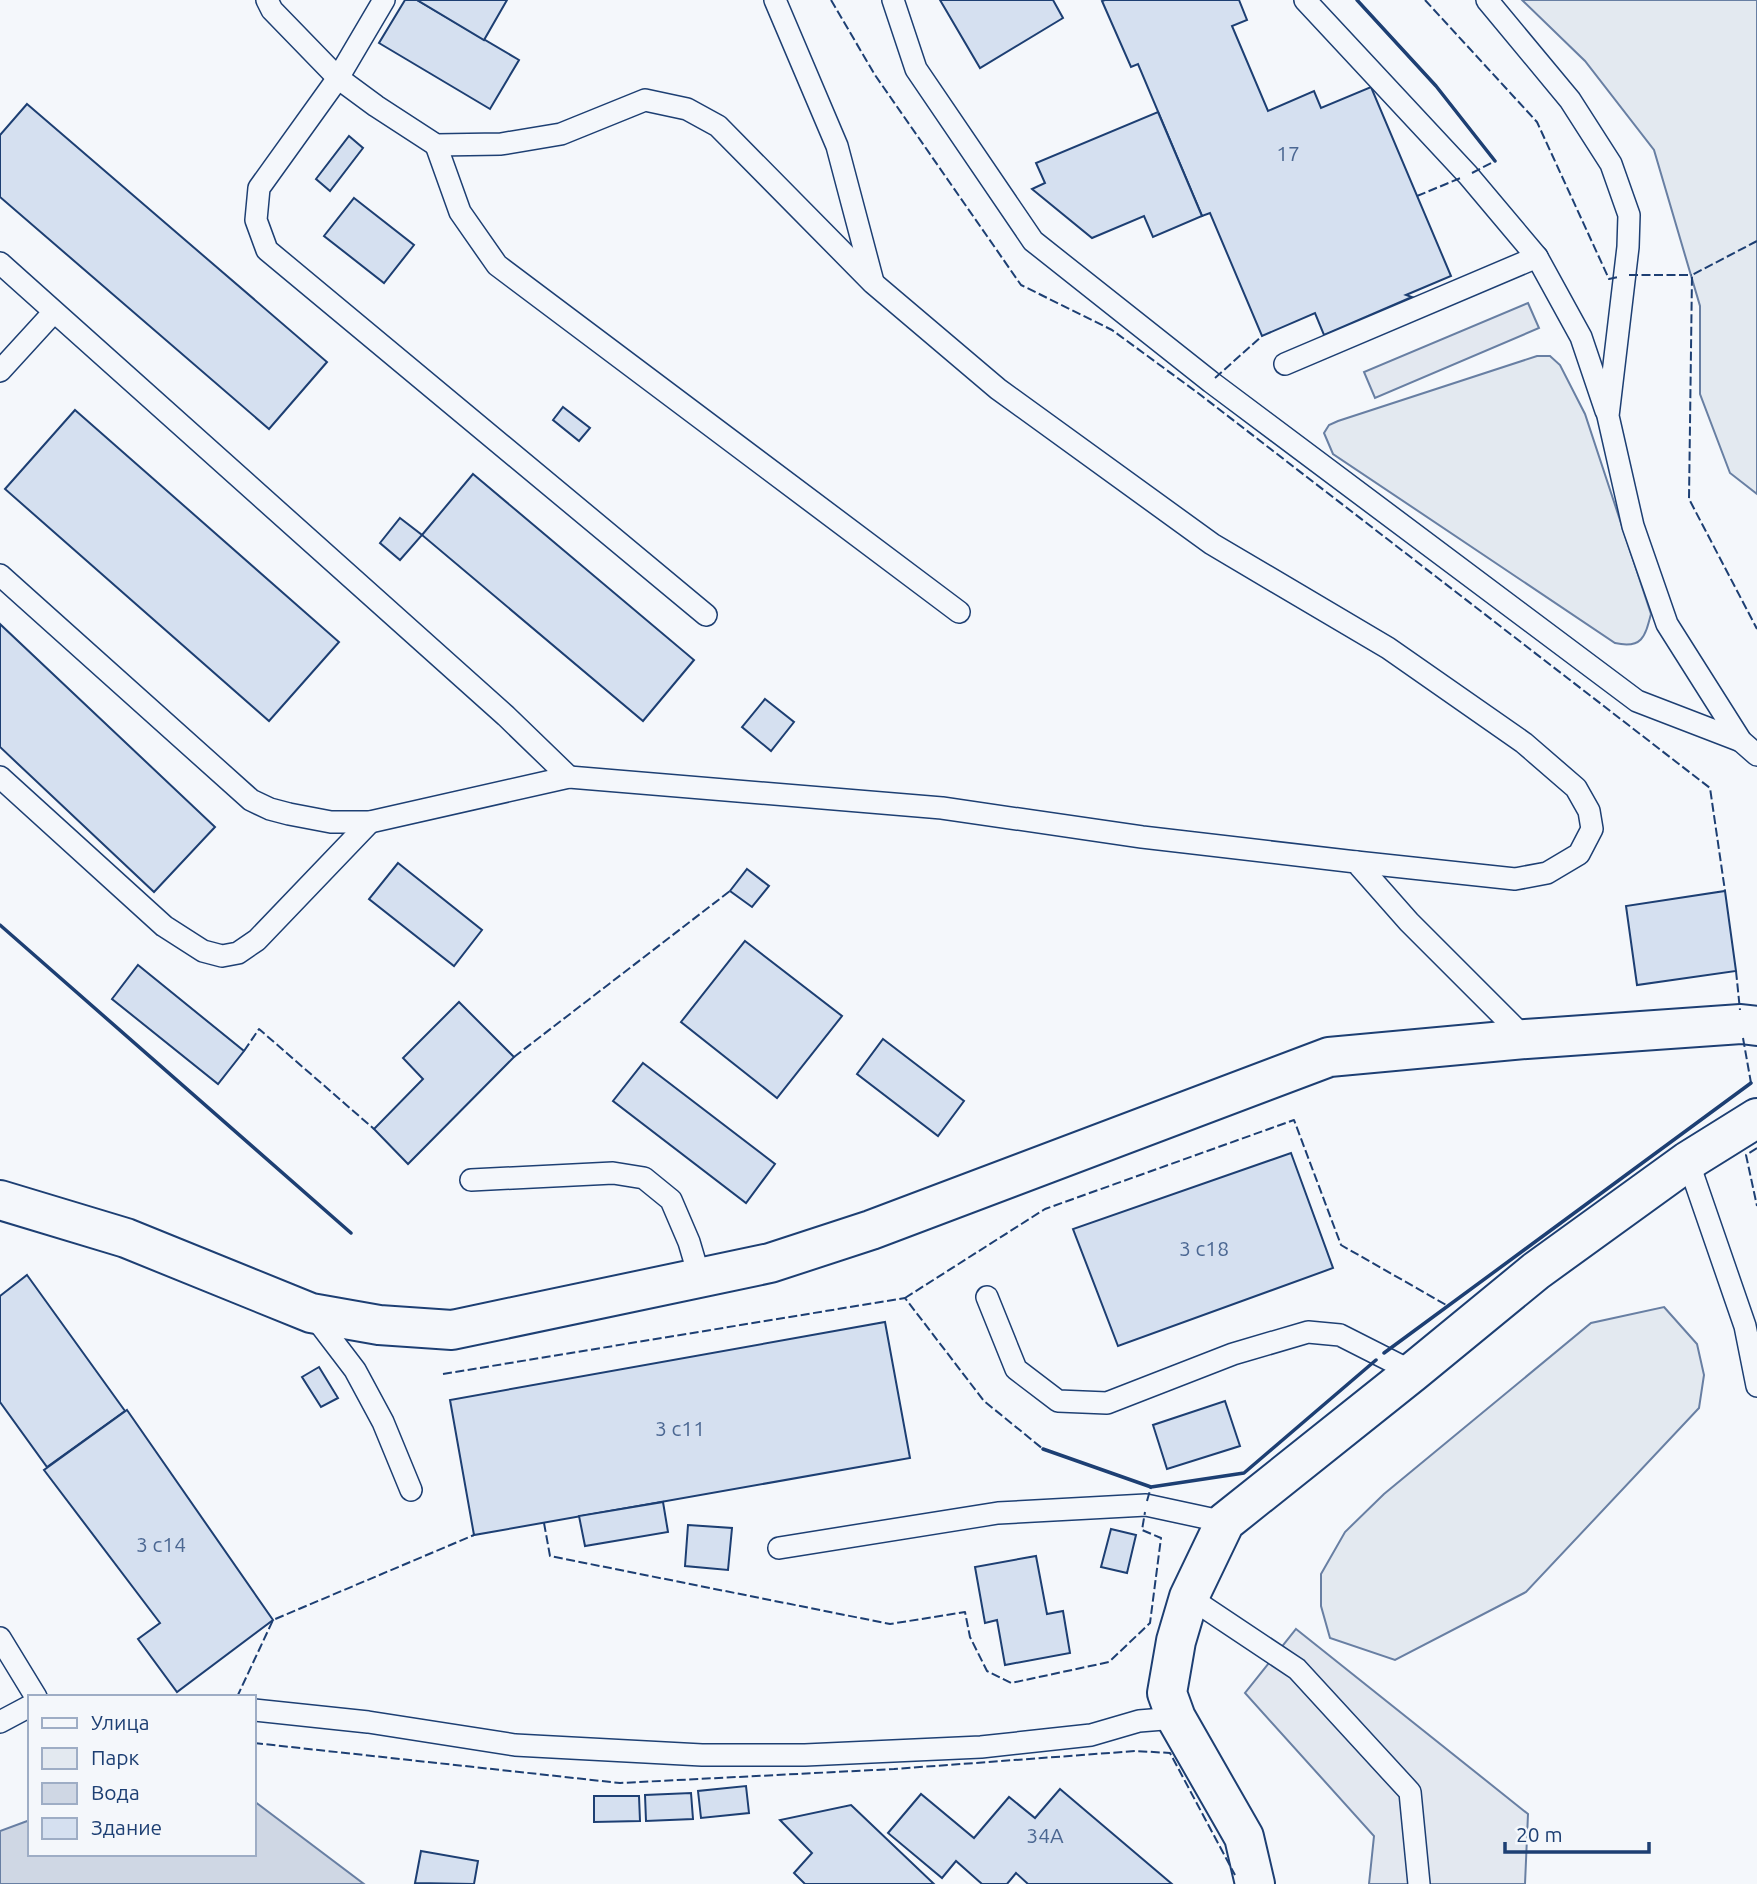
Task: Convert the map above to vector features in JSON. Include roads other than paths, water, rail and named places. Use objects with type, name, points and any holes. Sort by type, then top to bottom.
[{"type":"street","points":[[0,1200],[126,1238],[312,1313],[379,1325],[452,1330],[770,1263],[871,1230],[1329,1057],[1741,1024],[1757,1026]]},
{"type":"street","points":[[1255,1884],[1244,1837],[1176,1718],[1167,1693],[1176,1641],[1189,1597],[1225,1522],[1413,1373],[1536,1271],[1688,1160],[1757,1118]]},
{"type":"lane","points":[[0,575],[251,800],[270,809],[331,822],[370,822],[569,777],[942,808],[1142,837],[1515,879],[1547,873],[1579,854],[1592,829],[1589,811],[1576,788],[1524,743],[1388,648],[1201,536],[998,389],[873,283],[718,126],[687,109],[645,100],[561,134],[501,144],[436,145],[338,78],[272,10],[267,0]]},
{"type":"lane","points":[[384,0],[338,78],[259,188],[256,220],[267,250],[706,615]]},
{"type":"lane","points":[[775,0],[837,146],[873,283]]},
{"type":"lane","points":[[893,0],[916,69],[1033,241],[1211,382],[1637,701],[1749,748]]},
{"type":"lane","points":[[1305,0],[1468,175],[1537,257],[1581,337],[1608,416],[1633,526],[1667,624],[1749,748]]},
{"type":"lane","points":[[1487,0],[1570,100],[1611,163],[1629,215],[1628,247],[1608,416]]},
{"type":"lane","points":[[436,145],[460,212],[497,265],[959,612]]},
{"type":"lane","points":[[1285,364],[1537,257]]},
{"type":"lane","points":[[0,263],[506,716],[569,777]]},
{"type":"lane","points":[[0,371],[53,313]]},
{"type":"lane","points":[[0,776],[164,926],[203,951],[222,956],[237,953],[257,940],[370,822]]},
{"type":"lane","points":[[1356,862],[1409,922],[1526,1040]]},
{"type":"lane","points":[[1688,1160],[1745,1326],[1757,1386]]},
{"type":"lane","points":[[471,1180],[613,1173],[644,1178],[671,1200],[689,1242],[700,1279]]},
{"type":"lane","points":[[987,1297],[1016,1369],[1058,1401],[1107,1403],[1233,1354],[1308,1332],[1340,1335],[1413,1373]]},
{"type":"lane","points":[[312,1313],[355,1370],[383,1422],[411,1490]]},
{"type":"lane","points":[[779,1548],[998,1513],[1146,1506],[1225,1522]]},
{"type":"lane","points":[[1189,1597],[1297,1669],[1410,1792],[1419,1884]]},
{"type":"lane","points":[[0,1638],[35,1695]]},
{"type":"lane","points":[[0,1722],[28,1707]]},
{"type":"lane","points":[[256,1710],[368,1722],[515,1745],[702,1755],[805,1755],[981,1747],[1091,1735],[1139,1721],[1176,1718]]},
{"type":"water","points":[[256,1803],[364,1884],[0,1884],[0,1831],[28,1821],[28,1856],[256,1856]]}]
